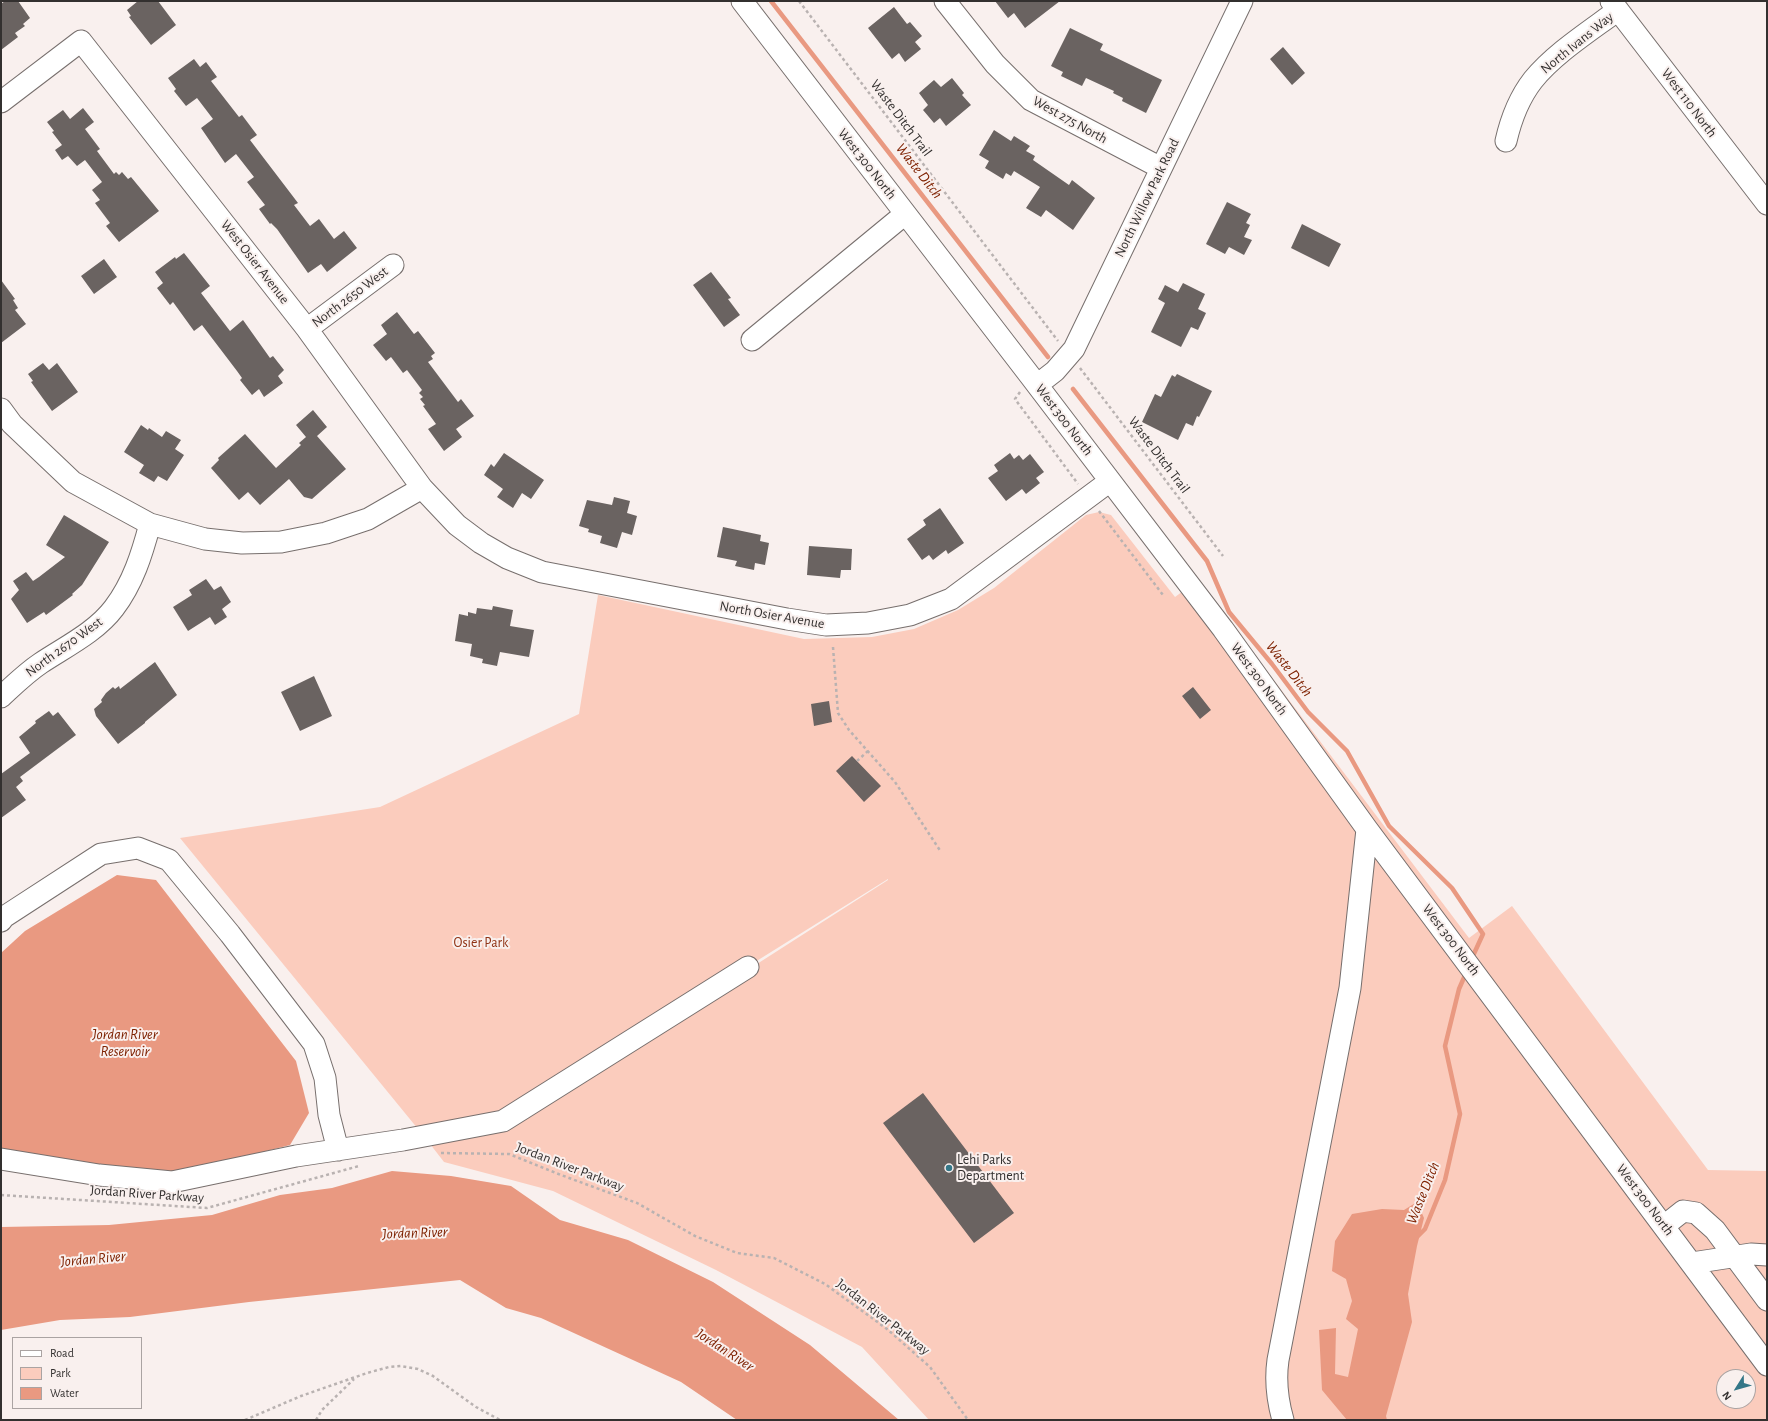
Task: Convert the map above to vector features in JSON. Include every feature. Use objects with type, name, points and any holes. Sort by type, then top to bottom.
[{"type":"street","name":"West 300 North","points":[[742,1],[1038,385],[1223,629],[1367,829],[1767,1364]]},
{"type":"street","name":"West 275 North","points":[[945,1],[995,64],[1031,100],[1161,168]]},
{"type":"street","name":"North Willow Park Road","points":[[1038,385],[1055,371],[1074,349],[1242,1]]},
{"type":"street","name":"North Ivans Way","points":[[1506,141],[1518,105],[1532,81],[1548,64],[1615,5]]},
{"type":"street","name":"West 110 North","points":[[1615,5],[1767,204]]},
{"type":"street","name":"West Osier Avenue","points":[[1,102],[81,41],[307,329],[422,488]]},
{"type":"street","points":[[752,340],[905,214]]},
{"type":"street","name":"North 2650 West","points":[[307,329],[393,265]]},
{"type":"street","points":[[1,409],[12,424],[73,482],[150,524],[205,539],[242,543],[281,542],[326,533],[368,519],[422,488]]},
{"type":"street","name":"North Osier Avenue","points":[[422,488],[457,525],[480,543],[507,558],[542,572],[787,619],[826,625],[868,623],[910,615],[951,599],[1110,481]]},
{"type":"street","name":"North 2670 West","points":[[1,697],[19,679],[92,630],[113,609],[127,589],[143,552],[150,524]]},
{"type":"street","points":[[1283,1420],[1278,1402],[1275,1380],[1350,988],[1367,829]]},
{"type":"street","points":[[1,921],[4,917],[101,854],[138,848],[169,860],[230,934],[314,1044],[325,1078],[329,1115],[338,1150]]},
{"type":"street","points":[[1,1159],[99,1175],[172,1182],[296,1156],[403,1140],[503,1121],[748,967]]},
{"type":"street","points":[[1664,1226],[1683,1211],[1696,1213],[1715,1230],[1767,1300]]},
{"type":"street","points":[[1692,1263],[1751,1254],[1767,1255]]},
{"type":"path","name":"Waste Ditch Trail","points":[[799,1],[1060,342]]},
{"type":"path","name":"Waste Ditch Trail","points":[[1079,367],[1223,556]]},
{"type":"path","points":[[1015,399],[1076,481]]},
{"type":"path","points":[[1100,512],[1163,595]]},
{"type":"path","points":[[833,647],[838,713],[850,730],[895,782],[941,852]]},
{"type":"path","points":[[857,761],[868,751]]},
{"type":"path","name":"Jordan River Parkway","points":[[436,1153],[509,1154],[562,1176],[637,1203],[694,1236],[737,1253],[774,1258],[819,1281],[887,1329],[930,1367],[968,1420]]},
{"type":"path","name":"Jordan River Parkway","points":[[1,1194],[208,1208],[364,1165]]},
{"type":"path","points":[[245,1420],[301,1396],[389,1367],[401,1366],[418,1369],[433,1376],[476,1407],[500,1420]]},
{"type":"path","points":[[316,1420],[322,1410],[338,1392],[356,1378]]},
{"type":"green space","name":"Osier Park","points":[[1099,512],[1111,515],[1175,597],[1198,580],[1469,938],[1512,906],[1708,1170],[1767,1171],[1767,1420],[929,1420],[862,1347],[716,1270],[553,1191],[444,1162],[180,838],[380,807],[579,714],[598,595],[804,639],[872,637],[914,629],[958,610],[994,588],[1086,515]],"holes":[[[888,880],[562,1089],[739,972]]]},
{"type":"water","name":"Jordan River Reservoir","points":[[117,875],[156,880],[296,1061],[309,1113],[290,1145],[173,1175],[1,1152],[1,953],[25,931]]},
{"type":"water","name":"Jordan River","points":[[392,1171],[451,1176],[511,1186],[560,1220],[628,1240],[713,1282],[810,1345],[899,1420],[737,1420],[681,1382],[541,1318],[506,1308],[460,1280],[249,1302],[130,1317],[60,1320],[1,1330],[1,1227],[109,1225],[212,1215],[280,1195],[332,1188]]},
{"type":"water","points":[[1417,1202],[1424,1218],[1408,1294],[1412,1322],[1386,1416],[1387,1420],[1347,1420],[1322,1390],[1319,1330],[1336,1328],[1335,1374],[1348,1377],[1358,1329],[1346,1319],[1352,1301],[1346,1279],[1332,1271],[1335,1241],[1352,1214],[1382,1209],[1404,1210]]},
{"type":"building","points":[[5,1],[18,1],[30,18],[23,24],[25,26],[15,33],[18,37],[1,50],[1,4]]},
{"type":"building","points":[[138,1],[158,1],[176,25],[151,45],[129,17],[131,16],[127,10]]},
{"type":"building","points":[[995,1],[1060,1],[1025,28],[1014,13],[1008,18]]},
{"type":"building","points":[[894,7],[907,24],[910,22],[922,36],[915,42],[921,49],[905,62],[899,53],[892,59],[868,28]]},
{"type":"building","points":[[1070,28],[1103,44],[1100,50],[1162,80],[1146,113],[1122,101],[1123,98],[1113,93],[1114,91],[1086,78],[1082,86],[1061,76],[1063,72],[1051,66]]},
{"type":"building","points":[[1283,47],[1305,73],[1292,85],[1270,59]]},
{"type":"building","points":[[194,59],[200,67],[206,62],[217,77],[211,81],[239,117],[242,115],[257,135],[250,140],[298,203],[294,205],[310,226],[319,219],[334,239],[344,231],[357,248],[327,272],[321,264],[308,273],[277,229],[271,223],[270,224],[259,209],[265,205],[247,182],[254,177],[236,154],[225,163],[201,128],[213,119],[197,98],[186,106],[174,91],[176,89],[168,78]]},
{"type":"building","points":[[952,78],[964,93],[962,95],[971,105],[946,126],[940,118],[934,123],[923,110],[928,105],[919,93],[934,80],[941,87]]},
{"type":"building","points":[[83,108],[94,122],[85,129],[100,149],[97,151],[114,174],[116,172],[119,175],[122,172],[128,179],[131,177],[159,211],[119,242],[106,226],[110,223],[95,203],[100,200],[92,190],[102,182],[85,160],[77,166],[68,156],[62,160],[55,150],[62,145],[52,132],[54,131],[47,122],[63,110],[70,119]]},
{"type":"building","points":[[994,130],[1011,141],[1014,136],[1030,146],[1026,151],[1035,156],[1033,160],[1069,185],[1072,180],[1095,198],[1073,230],[1046,210],[1041,217],[1026,208],[1040,187],[1014,171],[1011,176],[1006,173],[1003,179],[985,168],[989,161],[979,155]]},
{"type":"building","points":[[1227,202],[1251,214],[1246,223],[1250,225],[1244,237],[1252,240],[1244,255],[1229,247],[1225,254],[1206,244]]},
{"type":"building","points":[[1302,224],[1341,244],[1329,267],[1291,248]]},
{"type":"building","points":[[184,253],[210,286],[201,293],[230,331],[243,320],[270,358],[273,356],[284,370],[278,376],[283,383],[264,397],[259,389],[252,395],[240,380],[242,378],[237,371],[202,325],[194,331],[173,302],[170,305],[157,288],[163,283],[155,272],[175,257],[176,259]]},
{"type":"building","points":[[104,259],[117,277],[94,294],[81,276]]},
{"type":"building","points":[[711,272],[731,298],[728,299],[740,315],[724,327],[693,285]]},
{"type":"building","points":[[1,280],[15,299],[13,300],[18,308],[15,310],[26,324],[1,343]]},
{"type":"building","points":[[1183,283],[1205,294],[1198,309],[1206,313],[1198,330],[1191,327],[1181,347],[1151,332],[1165,303],[1158,299],[1165,285],[1178,292]]},
{"type":"building","points":[[397,312],[414,334],[418,331],[435,353],[431,356],[433,359],[428,362],[458,402],[461,399],[474,416],[456,429],[462,437],[444,451],[428,429],[436,424],[423,406],[425,405],[420,399],[423,397],[419,393],[422,390],[407,370],[403,373],[391,357],[386,361],[373,345],[387,334],[381,325]]},
{"type":"building","points":[[43,363],[49,370],[57,363],[78,392],[52,411],[31,382],[33,381],[28,374]]},
{"type":"building","points":[[1177,374],[1212,391],[1199,417],[1197,416],[1193,426],[1186,423],[1178,440],[1142,422],[1155,394],[1161,397],[1172,375],[1175,377]]},
{"type":"building","points":[[313,410],[327,427],[317,436],[346,469],[312,499],[304,497],[289,479],[260,505],[248,492],[239,500],[211,468],[219,460],[218,458],[245,434],[276,468],[301,445],[299,443],[306,437],[296,425]]},
{"type":"building","points":[[141,425],[148,430],[149,428],[162,437],[166,431],[181,440],[175,449],[184,455],[167,481],[158,476],[154,482],[139,473],[144,465],[124,452]]},
{"type":"building","points":[[504,453],[544,480],[531,499],[522,493],[513,508],[497,497],[503,489],[484,475],[491,464],[494,467]]},
{"type":"building","points":[[1010,453],[1014,459],[1019,455],[1023,460],[1030,454],[1044,472],[1036,478],[1040,483],[1026,494],[1022,489],[1006,501],[988,478],[998,471],[994,465]]},
{"type":"building","points":[[614,497],[630,501],[627,513],[637,516],[632,535],[622,532],[617,548],[600,543],[602,536],[588,532],[589,529],[579,526],[587,500],[612,505]]},
{"type":"building","points":[[940,508],[964,543],[948,554],[946,550],[933,560],[929,555],[922,560],[907,539],[926,525],[923,520]]},
{"type":"building","points":[[64,515],[109,542],[82,585],[72,594],[73,595],[46,615],[44,612],[27,623],[11,599],[19,590],[13,581],[26,572],[33,581],[65,557],[46,545]]},
{"type":"building","points":[[723,527],[761,535],[760,541],[769,543],[765,565],[755,563],[754,570],[735,566],[737,561],[717,557]]},
{"type":"building","points":[[809,546],[852,549],[851,570],[841,570],[840,578],[807,575]]},
{"type":"building","points":[[206,579],[214,590],[221,586],[231,602],[222,609],[227,617],[215,625],[210,617],[188,631],[173,607],[192,595],[189,590]]},
{"type":"building","points":[[493,606],[513,610],[510,626],[534,630],[529,657],[500,652],[497,666],[482,663],[483,659],[470,656],[472,644],[455,641],[459,614],[468,616],[468,612],[476,614],[477,608],[492,610]]},
{"type":"building","points":[[155,662],[177,695],[118,744],[96,716],[94,709],[102,702],[101,700],[106,693],[113,687],[115,689],[119,686],[120,689]]},
{"type":"building","points":[[314,676],[332,716],[300,731],[281,692]]},
{"type":"building","points":[[1193,687],[1211,710],[1200,719],[1182,696]]},
{"type":"building","points":[[829,701],[832,722],[814,726],[811,704]]},
{"type":"building","points":[[49,711],[53,716],[58,712],[76,735],[20,777],[23,781],[16,787],[26,800],[1,818],[1,774],[30,753],[19,737],[36,723],[35,721]]},
{"type":"building","points":[[852,756],[881,786],[864,802],[836,771]]},
{"type":"building","name":"Lehi Parks Department","points":[[923,1093],[1014,1213],[974,1243],[883,1123]]},
{"type":"waterway","name":"Waste Ditch","points":[[771,1],[1048,357]]},
{"type":"waterway","name":"Waste Ditch","points":[[1073,389],[1207,561],[1229,612],[1272,664],[1308,712],[1347,751],[1389,826],[1452,888],[1483,934],[1472,958]]},
{"type":"waterway","name":"Waste Ditch","points":[[1416,1238],[1425,1229],[1445,1180],[1460,1114],[1445,1046],[1459,989],[1466,973]]},
{"type":"place","name":"Lehi Parks Department","points":[[949,1168]]}]
